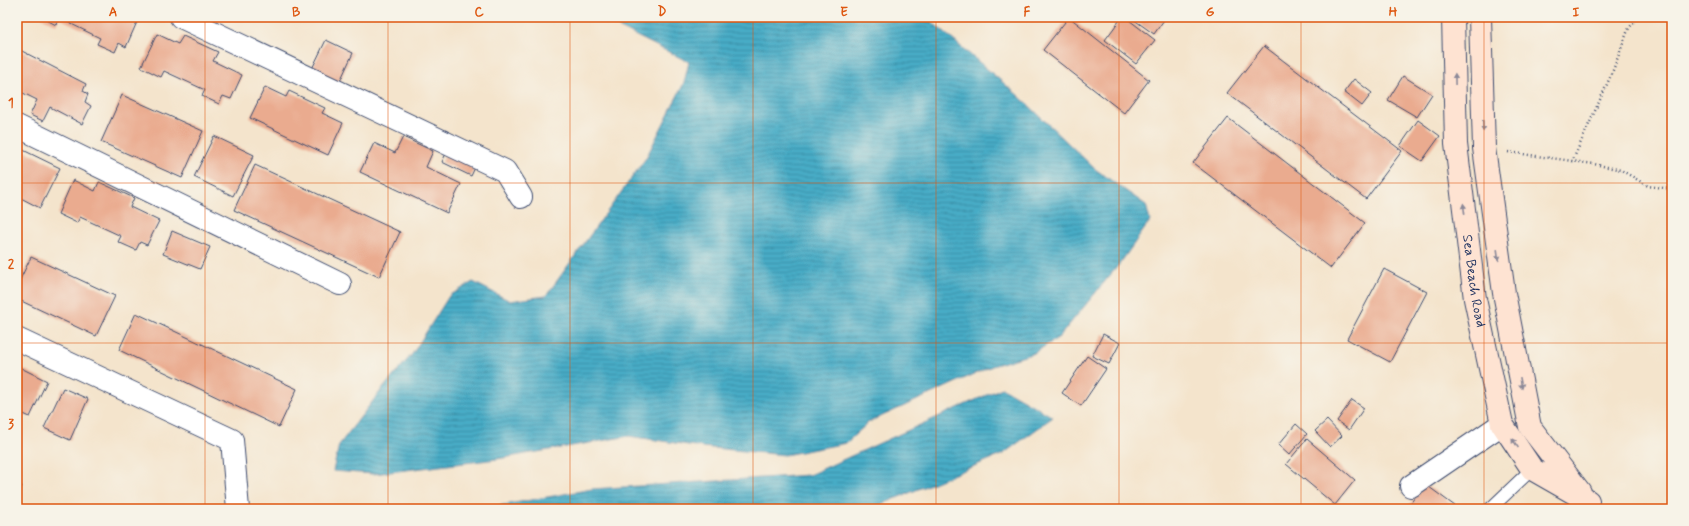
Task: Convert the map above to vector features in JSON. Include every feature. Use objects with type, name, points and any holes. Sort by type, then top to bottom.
[{"type":"main road","name":"Sea Beach Road","points":[[1453,17],[1457,152],[1475,299],[1502,424],[1532,469],[1592,505]]},
{"type":"main road","name":"Sea Beach Road","points":[[1480,17],[1484,148],[1504,293],[1530,427],[1592,505]]},
{"type":"street","points":[[181,17],[505,171],[521,197]]},
{"type":"street","points":[[17,126],[340,284]]},
{"type":"street","points":[[17,339],[232,440],[238,509]]},
{"type":"street","points":[[1411,486],[1502,424]]},
{"type":"lane","points":[[1490,509],[1532,469]]},
{"type":"path","points":[[1572,162],[1612,73],[1628,30],[1636,17]]},
{"type":"path","points":[[1484,148],[1594,164],[1621,170],[1648,186],[1672,189]]},
{"type":"water","points":[[598,17],[926,17],[1020,97],[1095,169],[1146,205],[1150,221],[1121,262],[1059,337],[1034,353],[992,366],[869,422],[846,443],[785,455],[702,447],[629,436],[497,459],[373,474],[333,471],[339,445],[379,393],[413,353],[449,296],[473,282],[510,301],[546,296],[646,158],[684,83],[689,62]]},
{"type":"water","points":[[1002,388],[1053,417],[1003,454],[880,505],[859,509],[481,509],[592,489],[809,475]]},
{"type":"building","points":[[41,17],[126,17],[137,22],[126,47],[119,43],[115,52],[97,44],[100,38],[59,18],[56,25]]},
{"type":"building","points":[[1069,17],[1149,80],[1124,113],[1043,50]]},
{"type":"building","points":[[1122,17],[1125,17],[1155,40],[1136,64],[1105,40]]},
{"type":"building","points":[[1130,17],[1166,17],[1154,34]]},
{"type":"building","points":[[157,34],[178,44],[183,36],[218,52],[213,61],[242,75],[231,99],[223,96],[219,104],[202,96],[205,90],[164,71],[161,77],[141,67]]},
{"type":"building","points":[[326,40],[353,53],[335,92],[307,79]]},
{"type":"building","points":[[1264,46],[1402,151],[1366,199],[1227,93]]},
{"type":"building","points":[[18,49],[86,84],[83,91],[88,94],[85,102],[91,106],[82,124],[50,107],[43,121],[30,115],[37,100],[17,90]]},
{"type":"building","points":[[1403,76],[1432,94],[1417,117],[1388,100]]},
{"type":"building","points":[[1354,79],[1372,93],[1362,106],[1344,92]]},
{"type":"building","points":[[265,87],[286,97],[289,91],[325,108],[322,113],[343,123],[328,155],[250,118]]},
{"type":"building","points":[[122,95],[203,131],[182,178],[101,142]]},
{"type":"building","points":[[1228,118],[1365,223],[1331,268],[1193,163]]},
{"type":"building","points":[[1418,120],[1440,136],[1422,161],[1400,146]]},
{"type":"building","points":[[214,136],[254,155],[233,196],[194,177]]},
{"type":"building","points":[[403,137],[433,151],[426,167],[461,184],[447,213],[360,172],[374,143],[395,153]]},
{"type":"building","points":[[452,141],[481,155],[471,176],[442,162]]},
{"type":"building","points":[[17,142],[23,145],[21,149],[60,168],[40,208],[17,196]]},
{"type":"building","points":[[255,165],[400,232],[379,277],[234,210]]},
{"type":"building","points":[[73,180],[95,191],[99,182],[134,198],[130,207],[159,221],[147,245],[140,242],[136,250],[118,242],[121,236],[80,217],[77,223],[58,214]]},
{"type":"building","points":[[172,231],[210,247],[200,269],[163,254]]},
{"type":"building","points":[[31,257],[115,296],[96,336],[17,299],[17,286]]},
{"type":"building","points":[[1384,269],[1427,292],[1390,362],[1347,339]]},
{"type":"building","points":[[136,313],[297,389],[279,427],[119,350]]},
{"type":"building","points":[[1103,334],[1120,343],[1109,364],[1092,356]]},
{"type":"building","points":[[1087,356],[1106,369],[1081,406],[1062,393]]},
{"type":"building","points":[[17,366],[47,381],[30,417],[17,411]]},
{"type":"building","points":[[63,388],[88,399],[70,440],[44,428]]},
{"type":"building","points":[[1352,400],[1364,408],[1349,430],[1337,421]]},
{"type":"building","points":[[1327,420],[1342,436],[1330,447],[1315,431]]},
{"type":"building","points":[[1296,424],[1307,434],[1289,455],[1278,445]]},
{"type":"building","points":[[1307,439],[1355,480],[1335,505],[1286,464]]},
{"type":"building","points":[[17,484],[22,486],[17,496]]},
{"type":"building","points":[[1425,484],[1459,509],[1406,509]]}]
